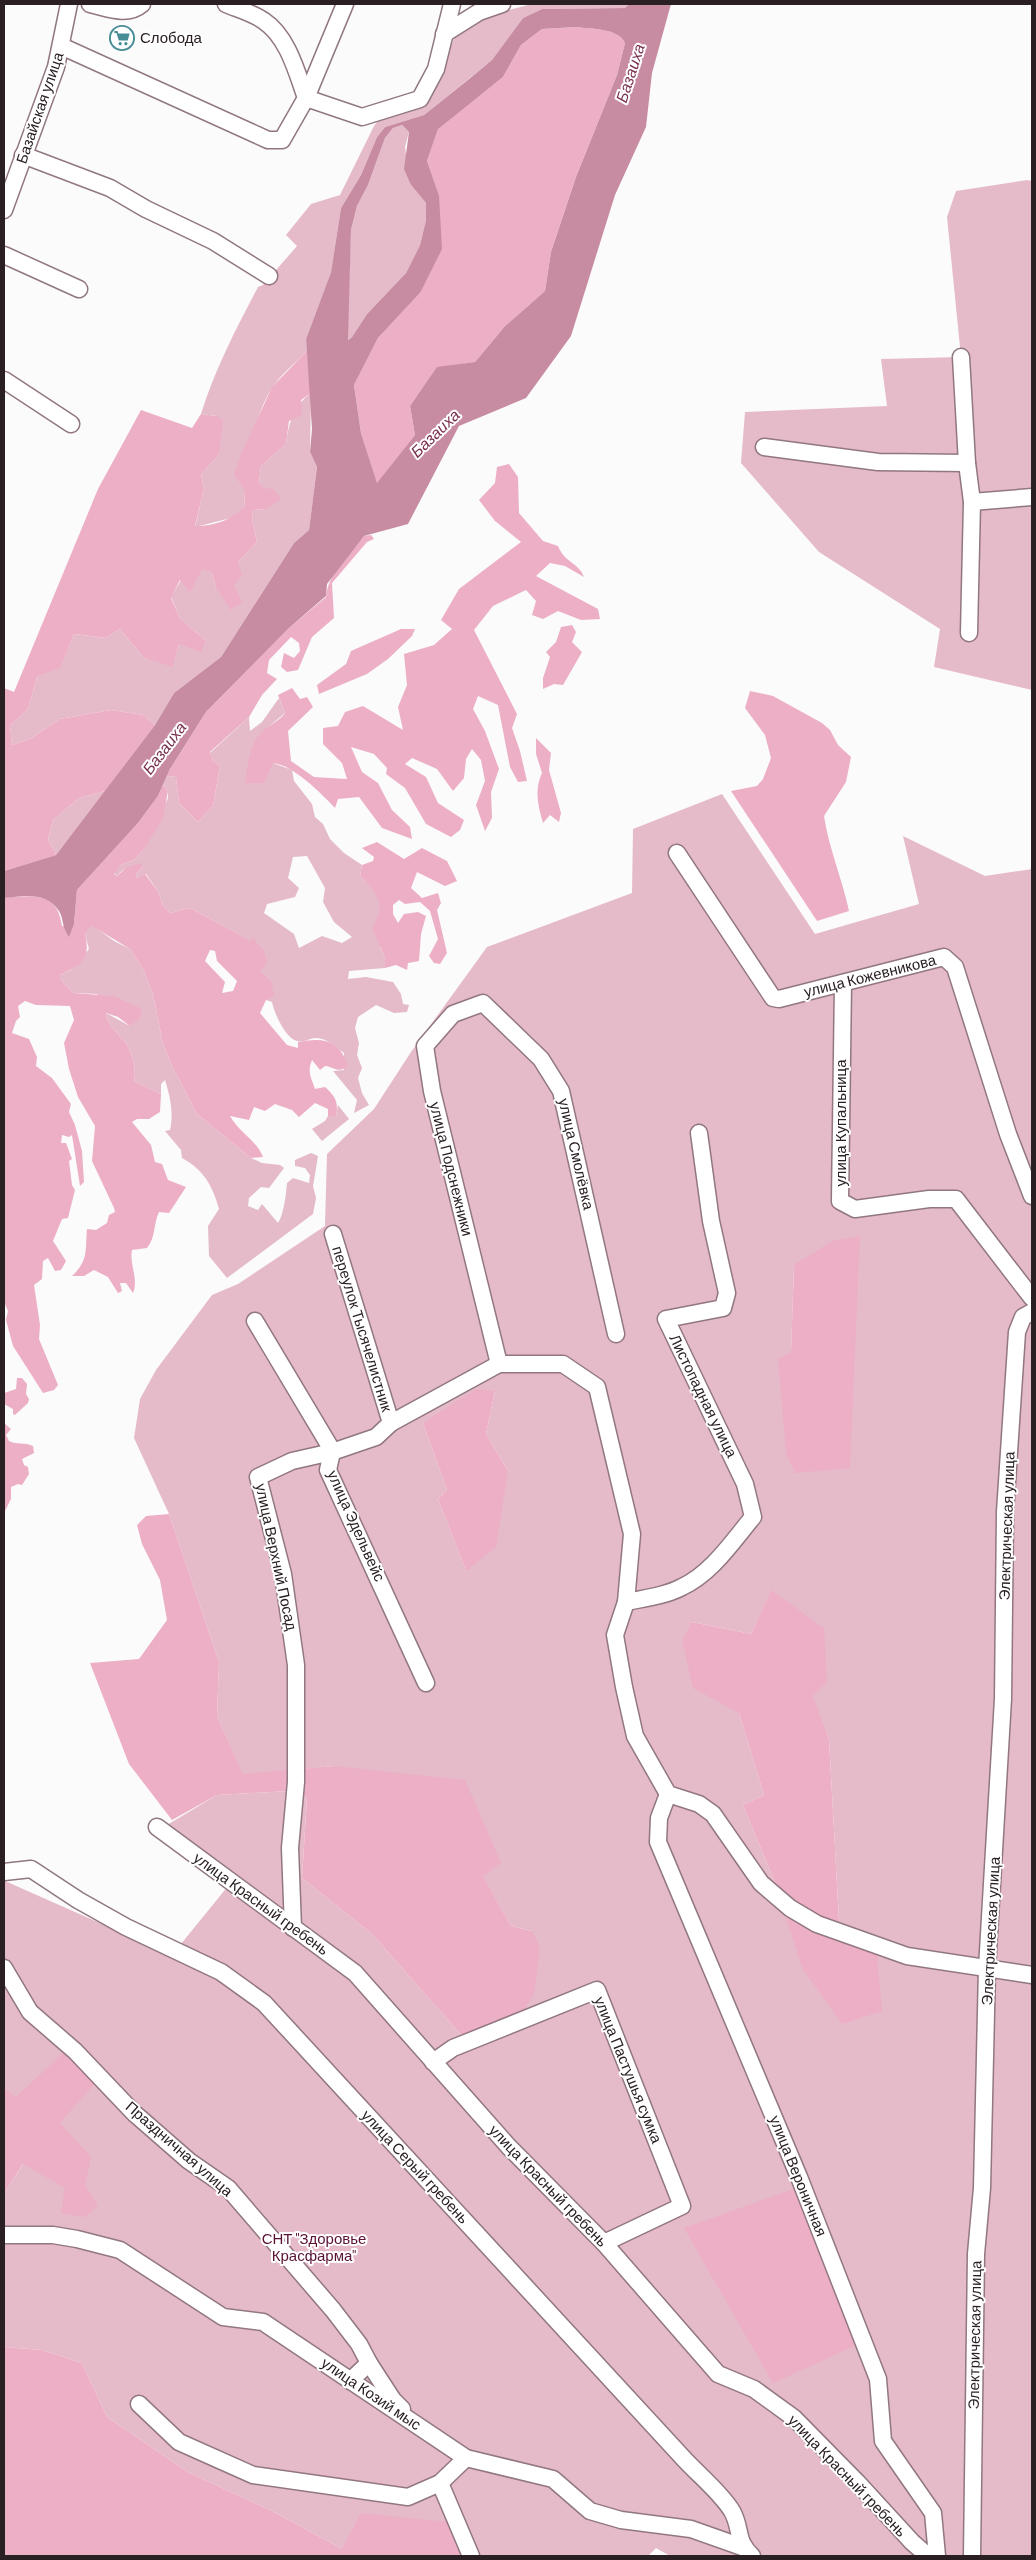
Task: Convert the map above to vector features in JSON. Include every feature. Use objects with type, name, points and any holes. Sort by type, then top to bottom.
[{"type":"street","name":"Базайская улица","points":[[4,210],[61,46],[69,4]]},
{"type":"street","points":[[90,4],[126,11],[133,10],[142,4]]},
{"type":"street","points":[[226,4],[263,20],[277,31],[296,69],[306,98]]},
{"type":"street","points":[[61,46],[268,140],[282,140],[306,98],[345,4]]},
{"type":"street","points":[[306,98],[362,116],[420,99],[436,69],[452,4]]},
{"type":"street","points":[[444,34],[479,12],[502,4]]},
{"type":"street","points":[[23,155],[110,188],[146,209],[213,241],[269,276]]},
{"type":"street","points":[[4,255],[79,289]]},
{"type":"street","points":[[961,357],[967,463],[972,502],[969,632]]},
{"type":"street","points":[[4,380],[71,424]]},
{"type":"street","points":[[764,447],[878,462],[967,463]]},
{"type":"street","points":[[972,502],[1032,496]]},
{"type":"street","name":"улица Кожевникова","points":[[677,853],[773,998],[779,999],[944,957],[956,967],[1008,1134],[1032,1196]]},
{"type":"street","name":"улица Купальница","points":[[843,983],[840,1201],[855,1209],[929,1198],[956,1199],[1032,1298]]},
{"type":"street","name":"улица Смолёвка","points":[[483,1003],[541,1059],[562,1091],[616,1334]]},
{"type":"street","name":"улица Подснежники","points":[[483,1003],[466,1007],[453,1014],[425,1046],[432,1091],[500,1364]]},
{"type":"street","name":"Листопадная улица","points":[[626,1602],[662,1595],[682,1587],[706,1571],[753,1517],[745,1484],[666,1319],[723,1308],[727,1293],[711,1221],[699,1134]]},
{"type":"street","name":"переулок Тысячелистник","points":[[333,1234],[391,1423]]},
{"type":"street","name":"Электрическая улица","points":[[972,2556],[976,2254],[982,2188],[987,1968],[1001,1746],[1005,1512],[1016,1332],[1023,1317],[1032,1312]]},
{"type":"street","name":"улица Эдельвейс","points":[[255,1321],[332,1452],[328,1470],[426,1683]]},
{"type":"street","name":"улица Верхний Посад","points":[[293,1928],[290,1848],[296,1782],[296,1665],[283,1574],[258,1477],[292,1461],[332,1452],[376,1437],[391,1423],[500,1364],[563,1364],[597,1387],[632,1534],[626,1602],[615,1635],[634,1736],[668,1794]]},
{"type":"street","points":[[668,1794],[699,1804],[712,1814],[761,1884],[790,1908],[817,1924],[907,1956],[1032,1975]]},
{"type":"street","name":"улица Вероничная","points":[[668,1794],[659,1818],[658,1842],[799,2177],[878,2379],[883,2442],[933,2512],[937,2556]]},
{"type":"street","name":"улица Красный гребень","points":[[157,1827],[355,1973],[509,2147],[604,2243],[718,2374],[754,2389],[794,2418],[857,2482],[912,2542],[928,2556]]},
{"type":"street","name":"улица Серый гребень","points":[[4,1872],[31,1869],[78,1900],[126,1927],[221,1972],[264,2003],[685,2460],[724,2498],[734,2514],[747,2552]]},
{"type":"street","name":"Праздничная улица","points":[[4,1968],[30,2012],[75,2051],[148,2125],[189,2161],[228,2188],[332,2310],[359,2344],[393,2400],[417,2424]]},
{"type":"street","name":"улица Пастушья сумка","points":[[433,2062],[453,2048],[597,1990],[682,2206],[604,2243]]},
{"type":"street","name":"улица Козий мыс","points":[[4,2236],[53,2235],[78,2239],[120,2250],[223,2317],[263,2322],[466,2458],[553,2479],[590,2511],[621,2520],[691,2529],[747,2552]]},
{"type":"street","points":[[350,2381],[369,2363]]},
{"type":"street","points":[[139,2404],[179,2442],[253,2475],[408,2497],[440,2483],[466,2458]]},
{"type":"street","points":[[440,2483],[471,2556]]},
{"type":"green space","points":[[532,4],[629,4],[625,8],[542,9],[523,18],[492,60],[424,115],[385,127],[377,137],[361,175],[341,208],[331,272],[306,339],[307,351],[284,373],[272,388],[260,413],[247,462],[245,506],[235,517],[195,527],[204,489],[201,475],[219,454],[217,416],[201,414],[219,365],[258,287],[263,285],[297,246],[286,235],[311,204],[340,195],[374,126],[381,117],[421,105],[457,33],[482,17]]},
{"type":"green space","points":[[402,125],[409,132],[405,147],[411,185],[426,203],[426,220],[420,245],[406,273],[367,314],[352,337],[347,340],[351,230],[357,206],[368,185],[385,138],[393,128]]},
{"type":"green space","points":[[1027,180],[1032,181],[1032,690],[934,667],[940,629],[819,552],[741,463],[745,412],[887,406],[881,359],[961,357],[947,217],[956,191]]},
{"type":"green space","points":[[311,393],[310,452],[317,467],[309,530],[294,543],[221,657],[174,693],[155,725],[143,715],[111,710],[60,719],[30,739],[12,745],[10,726],[28,709],[37,677],[61,666],[74,634],[106,638],[120,629],[144,658],[173,666],[179,644],[206,641],[180,618],[171,597],[181,580],[190,593],[201,568],[212,573],[216,588],[234,585],[238,562],[257,542],[252,519],[253,510],[266,509],[263,488],[259,483],[261,466],[286,444],[296,409]]},
{"type":"green space","points":[[279,698],[285,713],[258,736],[273,763],[292,770],[294,781],[312,804],[315,817],[323,824],[330,839],[344,853],[362,865],[360,876],[374,890],[380,901],[380,947],[385,958],[385,968],[349,971],[348,979],[366,977],[393,982],[401,994],[403,1004],[409,1005],[407,1012],[394,1013],[376,1005],[358,1017],[355,1028],[359,1043],[357,1055],[362,1068],[358,1078],[362,1093],[369,1105],[354,1113],[357,1100],[333,1071],[344,1070],[344,1053],[324,1040],[316,1038],[297,1041],[285,1031],[272,1002],[266,1000],[252,938],[250,943],[235,932],[190,908],[170,913],[162,904],[159,893],[146,874],[137,878],[136,874],[143,867],[128,867],[117,876],[114,873],[122,864],[134,860],[144,849],[168,798],[168,791],[163,785],[167,776],[176,777],[179,803],[198,822],[213,806],[220,766],[213,761],[210,753],[249,717],[250,731],[262,722]],"holes":[[[307,856],[325,888],[323,902],[334,922],[352,937],[342,943],[322,936],[299,948],[294,934],[264,913],[267,904],[295,897],[299,888],[288,878],[293,857]]]},
{"type":"green space","points":[[105,791],[56,855],[48,839],[53,820],[79,798]]},
{"type":"green space","name":"СНТ \"Здоровье Красфарма\"","points":[[722,794],[815,934],[919,904],[903,836],[985,876],[1032,869],[1032,2556],[670,2556],[656,2548],[648,2556],[466,2556],[342,2549],[276,2513],[188,2472],[107,2417],[82,2363],[42,2350],[4,2347],[4,2194],[47,2127],[4,2087],[5,1881],[172,1955],[233,1880],[167,1825],[217,1795],[290,1791],[307,1798],[302,1878],[372,1934],[464,2038],[532,1931],[511,1926],[482,1875],[334,1766],[243,1775],[217,1716],[219,1662],[169,1514],[134,1438],[140,1399],[156,1370],[212,1295],[238,1284],[325,1226],[327,1154],[374,1109],[411,1052],[487,947],[632,893],[633,829]],"holes":[[[794,1265],[795,1473],[791,1353]],[[495,1391],[486,1434],[508,1471],[466,1571],[438,1499],[447,1490],[423,1423]],[[771,1591],[829,1739],[840,1939],[776,1885],[743,1805],[764,1795],[739,1713],[692,1622],[751,1634]]]},
{"type":"green space","points":[[92,925],[114,941],[130,949],[143,969],[153,994],[163,1044],[172,1066],[197,1114],[251,1158],[262,1163],[280,1165],[284,1168],[269,1188],[261,1187],[249,1198],[248,1206],[258,1210],[262,1204],[278,1223],[283,1209],[287,1183],[293,1178],[309,1183],[310,1175],[305,1168],[295,1166],[295,1160],[311,1153],[318,1156],[313,1186],[316,1198],[313,1214],[227,1278],[209,1256],[208,1226],[219,1209],[214,1193],[196,1167],[182,1158],[181,1150],[165,1131],[170,1130],[172,1117],[170,1098],[165,1080],[161,1084],[161,1094],[134,1081],[134,1066],[130,1050],[111,1026],[106,1013],[130,1026],[97,994],[73,993],[60,979],[60,975],[71,970],[89,949],[85,934]]},
{"type":"green space","points":[[338,1105],[349,1119],[322,1141],[312,1129],[325,1121],[328,1116],[336,1116]]},
{"type":"shaded area","points":[[576,27],[610,32],[622,38],[625,43],[617,75],[576,177],[551,252],[545,291],[505,326],[475,362],[437,368],[410,406],[415,435],[377,484],[361,433],[354,385],[378,338],[420,293],[439,195],[427,161],[438,128],[503,77],[521,45],[542,29]]},
{"type":"shaded area","points":[[307,351],[311,393],[301,400],[302,415],[289,421],[286,444],[261,466],[259,483],[264,488],[273,489],[281,499],[266,509],[253,510],[252,519],[257,542],[238,562],[242,575],[234,585],[242,602],[231,610],[216,588],[212,573],[202,569],[190,593],[180,580],[171,598],[180,618],[206,641],[201,652],[179,644],[173,667],[144,658],[120,629],[106,638],[74,634],[61,667],[37,677],[28,709],[10,726],[12,745],[30,739],[60,719],[111,710],[143,715],[155,725],[105,791],[79,798],[53,820],[48,839],[56,855],[4,871],[4,688],[14,692],[98,489],[141,410],[192,428],[201,414],[217,416],[223,421],[219,454],[201,475],[204,489],[195,526],[223,521],[235,515],[245,506],[244,488],[234,475],[242,452],[272,387]]},
{"type":"shaded area","points":[[509,464],[518,477],[519,513],[543,541],[558,546],[564,556],[579,568],[584,577],[565,566],[550,563],[536,576],[598,609],[600,619],[581,620],[558,611],[543,619],[532,615],[536,601],[526,590],[493,606],[474,630],[517,714],[512,728],[527,781],[518,782],[510,767],[498,705],[478,696],[473,709],[485,731],[499,769],[491,792],[492,818],[485,831],[476,805],[485,781],[481,760],[472,749],[466,759],[464,778],[453,791],[437,769],[412,758],[405,764],[426,777],[438,803],[464,820],[460,830],[451,837],[426,824],[405,788],[386,774],[387,768],[374,754],[351,747],[362,772],[378,783],[392,810],[410,827],[412,839],[382,828],[359,797],[338,799],[335,808],[298,774],[281,765],[273,763],[264,783],[245,783],[252,747],[261,733],[279,720],[285,713],[278,695],[292,688],[300,699],[307,697],[313,707],[288,731],[291,761],[314,777],[347,779],[342,763],[323,744],[323,728],[338,726],[345,712],[363,706],[403,730],[398,707],[407,685],[404,654],[434,645],[452,629],[441,620],[459,589],[521,542],[495,521],[479,500],[495,483],[497,467]]},
{"type":"shaded area","points":[[371,535],[374,539],[367,542],[332,583],[334,618],[312,637],[298,670],[287,672],[281,667],[284,653],[294,658],[300,651],[299,643],[291,637],[269,660],[267,673],[277,679],[262,695],[249,717],[210,752],[213,761],[220,766],[213,806],[198,822],[179,803],[176,777],[167,776],[170,769],[206,712],[289,628],[326,597],[331,580],[340,565],[364,536]]},
{"type":"shaded area","points":[[572,625],[576,632],[572,642],[582,652],[563,685],[554,684],[543,689],[543,678],[550,657],[546,652],[556,642],[561,627]]},
{"type":"shaded area","points":[[401,629],[415,629],[412,636],[388,659],[367,674],[319,694],[317,685],[346,664],[351,651]]},
{"type":"shaded area","points":[[750,691],[773,696],[822,723],[830,730],[838,745],[851,757],[846,782],[824,816],[849,911],[817,921],[731,791],[757,786],[763,779],[771,758],[765,735],[745,708]]},
{"type":"shaded area","points":[[536,738],[551,753],[549,770],[561,813],[559,822],[550,815],[543,823],[541,817],[537,792],[542,773],[536,754]]},
{"type":"shaded area","points":[[163,785],[168,791],[163,818],[144,849],[134,860],[122,864],[114,874],[117,876],[127,867],[141,863],[143,867],[136,874],[137,878],[145,874],[159,893],[162,904],[170,913],[190,908],[250,942],[252,937],[264,951],[267,963],[260,971],[271,981],[274,996],[266,1000],[260,1013],[287,1045],[298,1048],[298,1042],[315,1040],[329,1042],[345,1057],[348,1066],[339,1070],[325,1066],[320,1070],[312,1060],[310,1068],[315,1089],[325,1087],[335,1100],[336,1116],[328,1116],[328,1109],[315,1103],[299,1117],[292,1110],[275,1104],[265,1111],[254,1107],[249,1120],[230,1116],[257,1146],[263,1157],[251,1158],[197,1114],[172,1066],[163,1044],[153,994],[143,969],[130,949],[92,926],[85,934],[87,950],[83,960],[74,968],[60,975],[60,979],[73,993],[114,996],[142,1009],[139,1019],[130,1026],[118,1017],[106,1013],[111,1026],[130,1050],[134,1066],[134,1081],[161,1094],[160,1112],[149,1119],[137,1119],[132,1122],[151,1145],[155,1162],[162,1164],[168,1180],[186,1187],[169,1213],[159,1212],[152,1240],[147,1248],[132,1250],[131,1255],[135,1277],[133,1293],[126,1283],[120,1283],[122,1291],[118,1293],[108,1277],[94,1270],[84,1276],[72,1276],[84,1260],[87,1229],[96,1230],[107,1223],[109,1215],[115,1212],[92,1161],[95,1126],[78,1097],[69,1069],[64,1043],[74,1020],[70,1006],[36,1005],[25,1001],[18,1006],[20,1017],[16,1021],[12,1033],[29,1039],[37,1057],[36,1066],[52,1078],[71,1104],[69,1112],[75,1125],[82,1151],[84,1182],[80,1186],[72,1135],[69,1137],[62,1135],[61,1143],[66,1143],[72,1159],[69,1161],[72,1185],[75,1190],[68,1218],[62,1219],[53,1241],[66,1261],[61,1270],[55,1271],[48,1258],[43,1261],[42,1279],[34,1285],[40,1325],[39,1339],[58,1385],[54,1390],[43,1393],[13,1346],[6,1320],[8,1311],[4,1302],[4,898],[33,896],[42,898],[55,906],[62,926],[74,924],[77,890],[138,823],[158,796]],"holes":[[[210,950],[215,951],[217,961],[237,981],[233,991],[222,993],[225,982],[205,961]]]},
{"type":"shaded area","points":[[377,842],[404,859],[422,848],[447,861],[457,881],[445,886],[417,872],[411,888],[422,898],[438,893],[441,903],[437,910],[447,953],[440,964],[434,963],[429,956],[438,939],[430,911],[420,902],[405,904],[399,900],[393,905],[393,914],[398,923],[404,914],[418,912],[426,916],[421,934],[419,961],[408,963],[407,970],[396,965],[385,968],[385,958],[372,928],[377,920],[380,906],[371,888],[360,876],[362,865],[373,861],[374,857],[362,848]]},
{"type":"shaded area","points":[[860,1236],[850,1468],[795,1473],[786,1453],[778,1359],[791,1352],[794,1265],[832,1241]]},
{"type":"shaded area","points":[[17,1378],[22,1378],[27,1384],[26,1394],[29,1399],[28,1403],[15,1415],[13,1414],[13,1409],[4,1404],[4,1393],[16,1389]]},
{"type":"shaded area","points":[[476,1389],[495,1391],[486,1434],[508,1471],[496,1547],[466,1571],[438,1499],[447,1490],[423,1423]]},
{"type":"shaded area","points":[[4,1423],[11,1429],[6,1435],[9,1441],[33,1446],[34,1453],[22,1459],[24,1465],[28,1467],[29,1474],[22,1485],[18,1484],[11,1487],[11,1499],[4,1513]]},
{"type":"shaded area","points":[[169,1514],[219,1662],[217,1716],[243,1774],[334,1766],[465,1780],[501,1863],[483,1876],[511,1926],[532,1931],[540,1948],[534,1994],[520,2016],[464,2038],[372,1934],[302,1878],[307,1798],[290,1791],[217,1795],[172,1820],[129,1764],[90,1663],[139,1659],[167,1620],[160,1580],[142,1544],[137,1525],[146,1516]]},
{"type":"shaded area","points":[[771,1590],[824,1628],[827,1682],[813,1696],[829,1739],[840,1939],[877,1955],[882,2011],[842,2024],[802,1968],[776,1885],[743,1805],[764,1795],[739,1713],[693,1688],[682,1641],[692,1622],[751,1634]]},
{"type":"shaded area","points":[[64,2052],[95,2083],[60,2123],[91,2157],[85,2185],[98,2206],[84,2217],[61,2213],[65,2188],[23,2164],[4,2194],[4,2087],[16,2097]]},
{"type":"shaded area","points":[[799,2187],[859,2344],[773,2383],[684,2228]]},
{"type":"shaded area","points":[[4,2347],[42,2350],[82,2363],[107,2417],[188,2472],[276,2513],[342,2549],[361,2513],[449,2522],[466,2556],[4,2556]]},
{"type":"water","name":"Базаиха","points":[[629,4],[671,4],[652,73],[646,127],[615,195],[571,336],[526,398],[459,426],[408,524],[364,536],[327,584],[326,596],[289,628],[206,712],[170,769],[158,796],[138,823],[77,890],[74,924],[69,937],[59,911],[48,900],[34,896],[4,898],[4,871],[56,855],[155,725],[174,693],[221,657],[294,543],[309,530],[317,467],[310,452],[312,429],[306,339],[331,272],[341,208],[361,175],[377,137],[385,127],[424,115],[469,79],[492,60],[523,18],[542,9],[625,8]],"holes":[[[576,27],[610,32],[622,38],[625,43],[617,75],[576,177],[551,252],[545,291],[505,326],[475,362],[437,367],[410,406],[415,435],[377,483],[361,433],[354,385],[378,338],[420,293],[442,249],[439,195],[427,161],[438,129],[503,77],[521,45],[542,29]],[[402,125],[409,132],[404,169],[411,185],[426,203],[426,220],[420,245],[406,273],[367,314],[348,340],[351,230],[357,206],[368,185],[385,138],[393,128]]]},
{"type":"place","name":"Слобода","points":[[122,38]]}]
